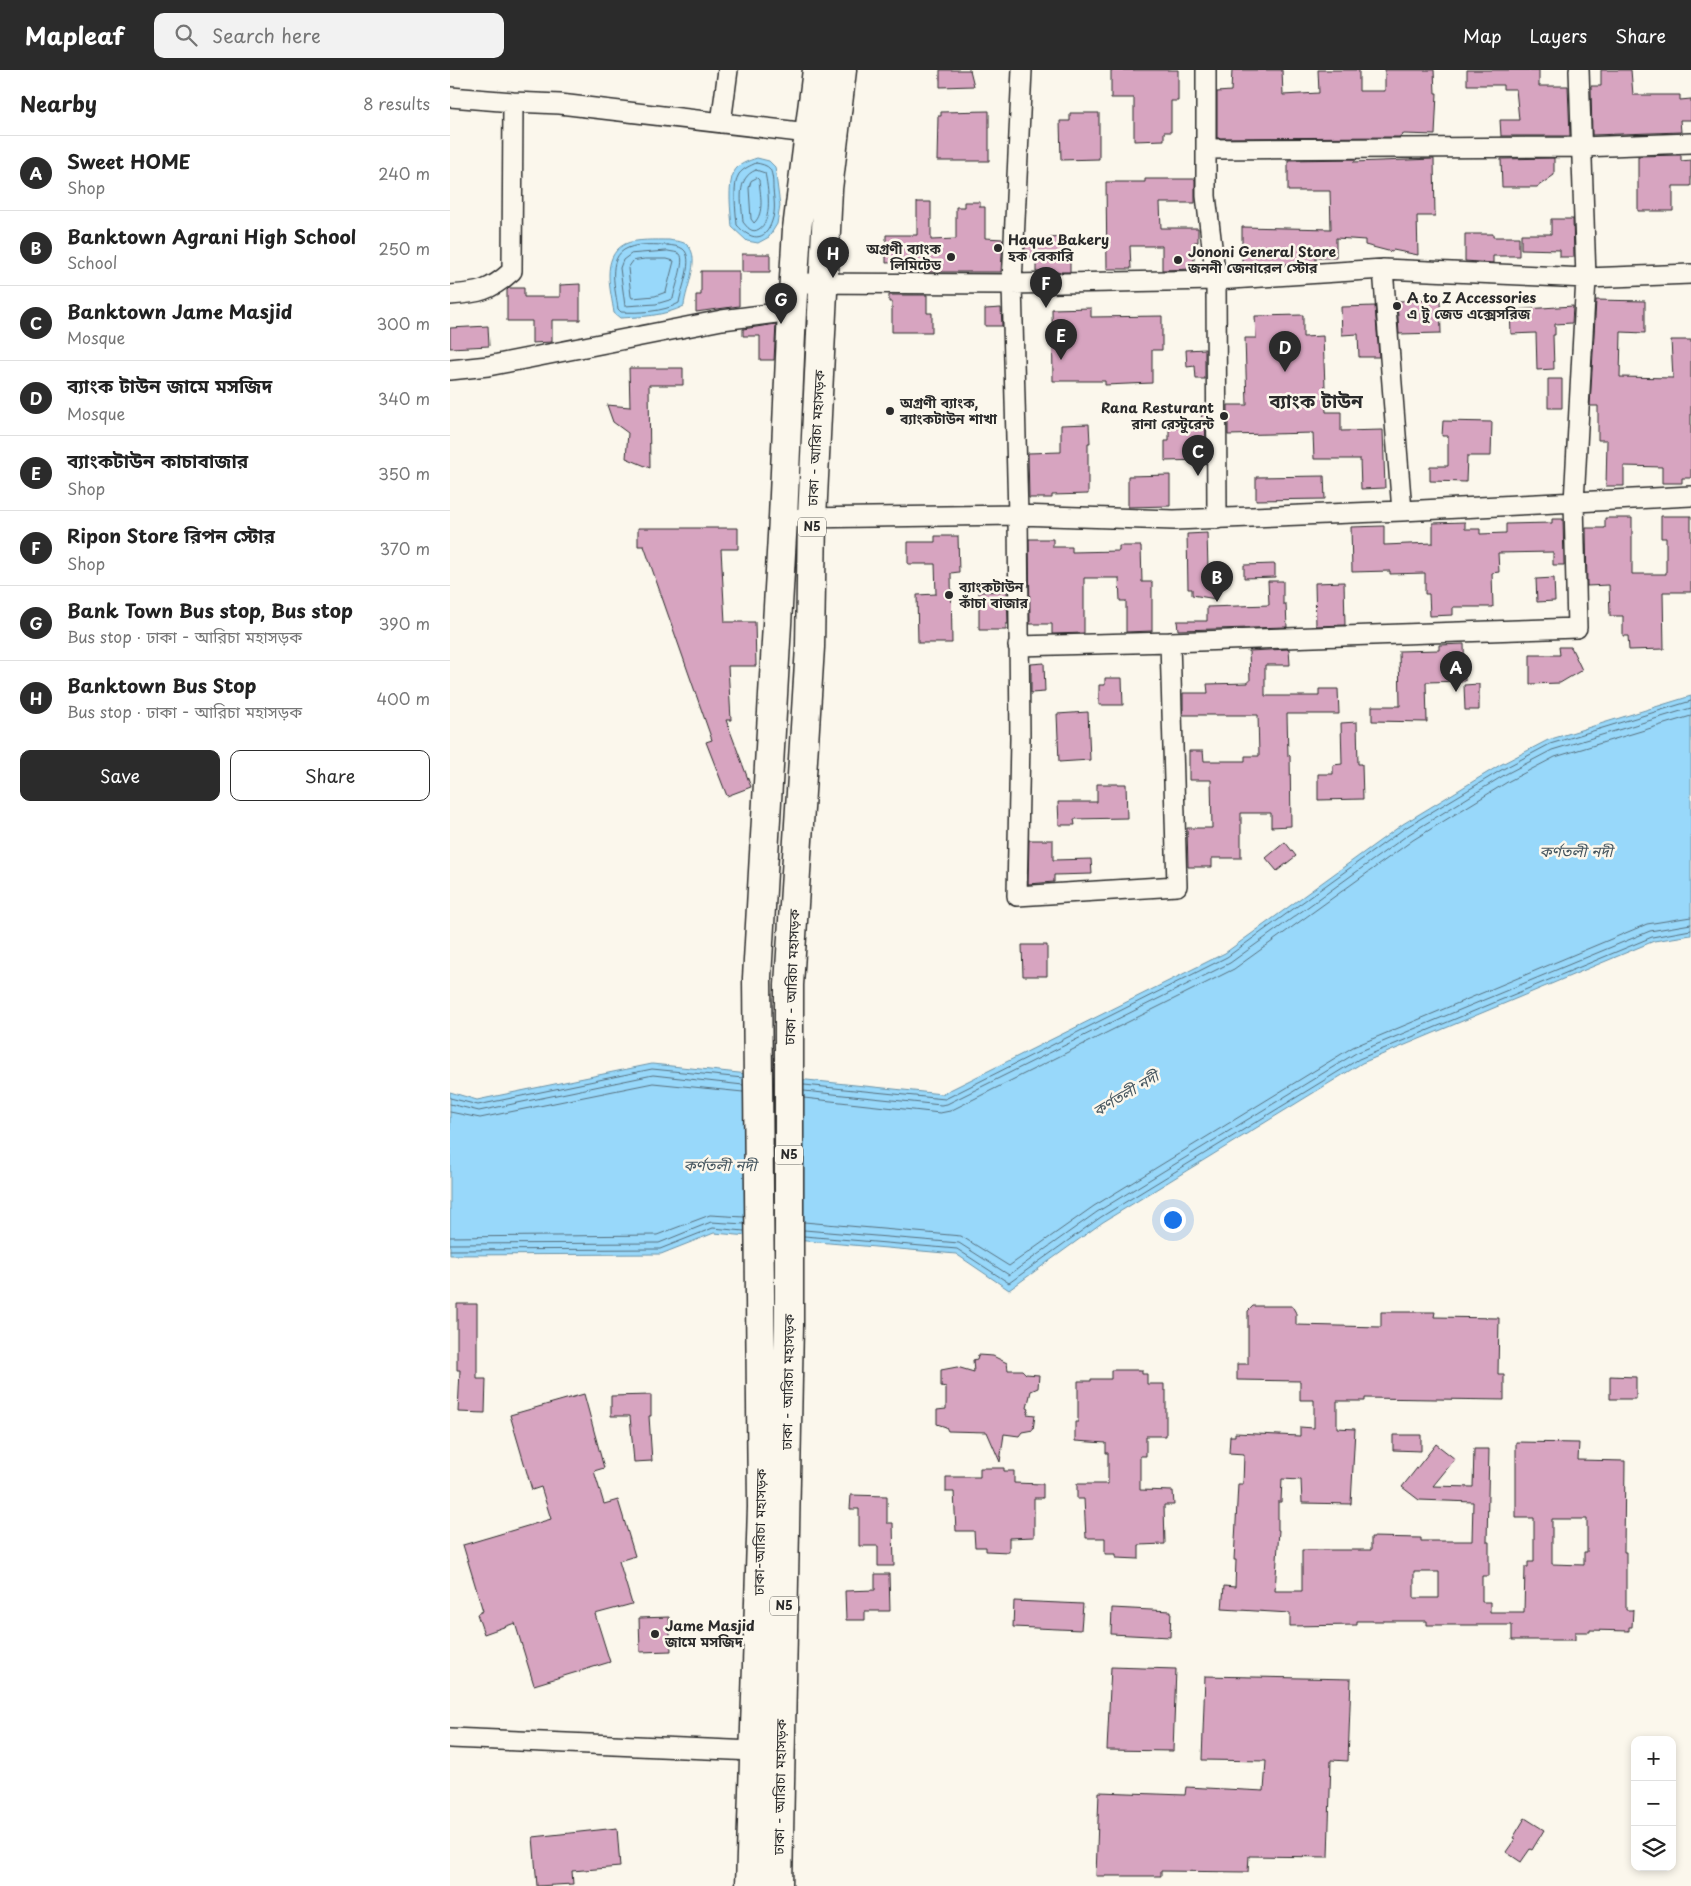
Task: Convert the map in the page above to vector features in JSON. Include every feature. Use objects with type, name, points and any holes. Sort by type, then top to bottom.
[{"type":"highway","name":"ঢাকা - আরিচা মহাসড়ক","points":[[761,1328],[757,978],[784,518],[793,283],[797,229],[817,70]]},
{"type":"highway","name":"ঢাকা - আরিচা মহাসড়ক","points":[[778,1886],[789,1325],[789,985],[810,647],[812,518],[828,189],[842,70]]},
{"type":"highway","name":"ঢাকা-আরিচা মহাসড়ক","points":[[750,1886],[762,1507],[761,1328]]},
{"type":"street","points":[[721,123],[728,70]]},
{"type":"street","points":[[1022,70],[1012,284],[1018,515],[1020,739],[1017,896],[1177,886],[1170,642]]},
{"type":"street","points":[[1206,70],[1206,196],[1216,280],[1217,519]]},
{"type":"street","points":[[1018,646],[1577,628],[1574,502],[1586,278],[1579,70]]},
{"type":"street","points":[[450,96],[560,104],[808,133]]},
{"type":"street","points":[[450,295],[476,293],[497,284],[512,271],[513,102]]},
{"type":"street","points":[[1207,149],[1581,147],[1691,143]]},
{"type":"street","points":[[793,283],[1012,284],[1216,280],[1383,269],[1586,278],[1691,274]]},
{"type":"street","points":[[1383,269],[1402,511]]},
{"type":"street","points":[[450,370],[488,366],[722,320],[792,311]]},
{"type":"street","points":[[784,518],[1018,515],[1174,520],[1217,519],[1691,496]]},
{"type":"street","points":[[450,1738],[754,1751]]},
{"type":"water","points":[[757,158],[769,161],[775,167],[780,206],[777,224],[769,237],[758,243],[747,241],[732,227],[730,199],[734,172],[744,163]]},
{"type":"water","points":[[669,240],[684,243],[690,248],[693,255],[692,272],[684,306],[660,314],[620,318],[614,313],[610,285],[609,275],[612,257],[617,250],[629,242]]},
{"type":"water","name":"কর্ণতলী নদী","points":[[1691,696],[1691,935],[1654,941],[1362,1063],[1103,1222],[1009,1290],[956,1254],[714,1233],[661,1254],[450,1255],[450,1092],[477,1100],[652,1064],[942,1094],[1225,953],[1403,824],[1500,765],[1548,740]]},
{"type":"building","points":[[940,70],[970,70],[974,86],[940,87]]},
{"type":"building","points":[[1111,70],[1178,70],[1178,101],[1171,101],[1171,132],[1164,132],[1164,140],[1134,141],[1134,98],[1111,98]]},
{"type":"building","points":[[1232,70],[1282,70],[1283,95],[1319,93],[1318,70],[1359,70],[1359,91],[1385,91],[1385,70],[1434,70],[1435,93],[1437,93],[1435,135],[1404,134],[1399,137],[1217,138],[1217,92],[1231,91]]},
{"type":"building","points":[[1467,70],[1539,70],[1539,86],[1568,86],[1570,136],[1501,136],[1500,120],[1519,120],[1516,89],[1503,89],[1503,85],[1467,85]]},
{"type":"building","points":[[1601,70],[1631,70],[1633,95],[1680,95],[1680,100],[1691,99],[1691,120],[1680,120],[1681,132],[1592,135],[1591,86],[1601,86]]},
{"type":"building","points":[[989,111],[989,161],[937,161],[938,116],[941,116],[941,112]]},
{"type":"building","points":[[1070,113],[1099,113],[1099,159],[1061,160],[1060,121],[1070,121]]},
{"type":"building","points":[[1681,155],[1681,161],[1691,160],[1691,186],[1673,186],[1673,211],[1638,211],[1638,156]]},
{"type":"building","points":[[1554,158],[1554,175],[1537,187],[1502,187],[1501,159]]},
{"type":"building","points":[[1357,159],[1353,162],[1434,159],[1435,216],[1417,216],[1418,255],[1393,250],[1392,252],[1365,245],[1365,240],[1336,238],[1336,258],[1316,258],[1316,262],[1242,267],[1242,227],[1331,229],[1330,191],[1288,191],[1288,160]]},
{"type":"building","points":[[1145,179],[1195,179],[1195,203],[1160,203],[1161,228],[1198,228],[1198,242],[1194,242],[1194,269],[1162,270],[1162,246],[1130,246],[1131,269],[1107,269],[1106,182],[1145,182]]},
{"type":"building","points":[[917,202],[931,202],[931,240],[956,239],[956,207],[964,207],[964,202],[980,202],[980,207],[985,207],[985,238],[1003,239],[1001,272],[905,272],[905,262],[886,263],[886,235],[917,235]]},
{"type":"building","points":[[1551,219],[1573,219],[1574,257],[1560,257],[1560,250],[1521,249],[1521,234],[1551,234]]},
{"type":"building","points":[[1465,234],[1493,234],[1493,237],[1519,237],[1519,256],[1493,256],[1493,263],[1465,261]]},
{"type":"building","points":[[1070,237],[1070,272],[1036,272],[1036,257],[1025,257],[1025,239]]},
{"type":"building","points":[[742,254],[770,254],[770,272],[742,272]]},
{"type":"building","points":[[701,271],[739,271],[739,306],[696,312],[696,295],[701,295]]},
{"type":"building","points":[[580,284],[580,320],[552,320],[552,342],[532,343],[532,321],[507,321],[507,290],[509,288],[524,288],[524,297],[560,297],[560,285]]},
{"type":"building","points":[[889,295],[927,295],[927,313],[932,313],[932,332],[892,332],[892,302],[889,302]]},
{"type":"building","points":[[1440,300],[1441,333],[1399,334],[1397,301]]},
{"type":"building","points":[[1596,300],[1645,301],[1645,333],[1621,332],[1620,377],[1673,378],[1671,340],[1691,340],[1691,478],[1682,478],[1682,483],[1662,483],[1662,467],[1624,466],[1624,486],[1606,486],[1607,440],[1598,440],[1598,406],[1590,406]]},
{"type":"building","points":[[1375,306],[1379,357],[1359,357],[1358,334],[1342,335],[1341,307]]},
{"type":"building","points":[[1573,306],[1572,323],[1555,324],[1555,335],[1553,335],[1554,369],[1537,370],[1536,333],[1511,334],[1510,310]]},
{"type":"building","points":[[1001,308],[1002,326],[985,326],[985,309]]},
{"type":"building","points":[[1091,308],[1091,317],[1162,316],[1162,350],[1152,350],[1152,383],[1105,385],[1105,381],[1053,381],[1052,309]]},
{"type":"building","points":[[1303,315],[1303,337],[1323,336],[1326,412],[1341,412],[1341,431],[1383,430],[1385,488],[1361,489],[1360,459],[1314,459],[1313,433],[1228,435],[1228,405],[1247,405],[1245,338],[1256,338],[1255,316]]},
{"type":"building","points":[[776,324],[774,360],[760,360],[760,336],[743,336],[743,329]]},
{"type":"building","points":[[488,326],[489,346],[450,348],[450,328]]},
{"type":"building","points":[[1205,349],[1205,379],[1196,379],[1195,366],[1187,367],[1186,350]]},
{"type":"building","points":[[629,368],[683,368],[683,385],[649,385],[650,468],[626,458],[628,433],[613,422],[607,405],[630,407]]},
{"type":"building","points":[[1548,379],[1562,379],[1562,408],[1548,408]]},
{"type":"building","points":[[1202,405],[1205,405],[1206,460],[1165,461],[1165,441],[1169,441],[1169,428],[1201,427]]},
{"type":"building","points":[[1443,421],[1492,422],[1491,456],[1467,456],[1466,482],[1430,481],[1430,466],[1448,466],[1448,436],[1442,436]]},
{"type":"building","points":[[1089,424],[1088,494],[1052,495],[1052,498],[1029,498],[1028,453],[1061,452],[1061,425]]},
{"type":"building","points":[[1170,475],[1170,506],[1128,507],[1128,476]]},
{"type":"building","points":[[1324,476],[1325,499],[1256,500],[1256,477]]},
{"type":"building","points":[[1661,516],[1691,516],[1691,592],[1663,592],[1664,649],[1629,650],[1628,636],[1623,636],[1623,616],[1610,616],[1609,585],[1587,586],[1586,528],[1605,528],[1605,518],[1632,518],[1632,574],[1666,574],[1666,538],[1661,538]]},
{"type":"building","points":[[1552,519],[1563,519],[1564,565],[1553,565],[1553,552],[1498,553],[1499,572],[1492,573],[1493,607],[1453,607],[1453,615],[1430,616],[1429,594],[1425,594],[1425,573],[1390,574],[1390,571],[1352,572],[1351,527],[1384,526],[1384,545],[1433,543],[1433,523],[1465,522],[1465,529],[1480,529],[1480,534],[1506,533],[1506,524],[1552,523]]},
{"type":"building","points":[[638,528],[738,528],[738,549],[721,549],[725,622],[755,622],[756,666],[728,666],[731,720],[726,720],[751,787],[727,796],[706,742],[712,740],[644,546],[638,546]]},
{"type":"building","points":[[1207,533],[1208,569],[1215,568],[1216,599],[1192,595],[1192,589],[1188,589],[1187,534]]},
{"type":"building","points":[[935,536],[958,536],[959,572],[951,573],[952,643],[918,643],[917,595],[936,594],[935,564],[908,564],[908,542],[935,542]]},
{"type":"building","points":[[1029,539],[1053,539],[1053,547],[1072,547],[1072,552],[1119,551],[1119,546],[1141,546],[1142,582],[1152,582],[1152,631],[1126,632],[1126,601],[1120,601],[1119,578],[1084,578],[1084,633],[1052,634],[1052,624],[1030,624]]},
{"type":"building","points":[[1275,564],[1275,577],[1244,578],[1244,565]]},
{"type":"building","points":[[1554,578],[1555,601],[1537,602],[1536,579]]},
{"type":"building","points":[[1268,581],[1283,581],[1283,604],[1286,604],[1287,627],[1178,630],[1177,621],[1207,621],[1207,607],[1269,605]]},
{"type":"building","points":[[1344,582],[1345,625],[1316,626],[1315,583]]},
{"type":"building","points":[[1007,591],[1008,624],[1006,624],[1006,630],[979,630],[979,592]]},
{"type":"building","points":[[1464,644],[1465,681],[1426,682],[1427,722],[1372,721],[1372,706],[1400,706],[1399,651],[1439,650],[1439,645]]},
{"type":"building","points":[[1559,647],[1571,647],[1582,670],[1560,683],[1530,684],[1530,655],[1560,655]]},
{"type":"building","points":[[1289,649],[1290,665],[1265,665],[1265,696],[1319,696],[1319,689],[1338,689],[1339,714],[1287,714],[1288,756],[1290,755],[1291,826],[1271,827],[1271,813],[1241,813],[1241,858],[1212,858],[1212,867],[1188,867],[1187,828],[1212,828],[1211,780],[1189,780],[1189,751],[1203,751],[1204,761],[1245,761],[1245,756],[1259,756],[1258,715],[1183,715],[1183,693],[1208,693],[1207,684],[1248,683],[1250,681],[1249,651]]},
{"type":"building","points":[[1044,663],[1045,692],[1031,693],[1031,664]]},
{"type":"building","points":[[1105,678],[1122,678],[1123,705],[1099,705],[1099,685],[1105,685]]},
{"type":"building","points":[[1479,684],[1479,710],[1465,710],[1464,685]]},
{"type":"building","points":[[1088,712],[1090,760],[1059,762],[1057,714]]},
{"type":"building","points":[[1357,722],[1358,764],[1362,764],[1363,799],[1318,800],[1318,774],[1333,774],[1333,765],[1342,764],[1341,723]]},
{"type":"building","points":[[1097,784],[1126,784],[1127,818],[1074,819],[1075,825],[1059,825],[1058,802],[1097,802]]},
{"type":"building","points":[[1029,840],[1053,840],[1053,860],[1091,859],[1092,874],[1054,875],[1054,882],[1028,884]]},
{"type":"building","points":[[1285,842],[1296,856],[1277,871],[1266,858]]},
{"type":"building","points":[[1022,945],[1047,945],[1047,976],[1023,976]]},
{"type":"building","points":[[457,1304],[477,1304],[477,1379],[486,1379],[485,1413],[458,1412],[460,1370],[457,1370]]},
{"type":"building","points":[[1253,1306],[1292,1306],[1296,1313],[1296,1325],[1381,1327],[1381,1312],[1435,1312],[1434,1317],[1499,1318],[1498,1374],[1504,1374],[1504,1400],[1365,1398],[1365,1401],[1337,1401],[1337,1428],[1355,1429],[1351,1504],[1302,1503],[1301,1480],[1282,1479],[1281,1502],[1278,1502],[1279,1530],[1275,1591],[1302,1591],[1302,1550],[1371,1550],[1371,1537],[1421,1538],[1421,1541],[1472,1541],[1473,1502],[1419,1500],[1402,1487],[1436,1444],[1455,1459],[1433,1486],[1473,1487],[1474,1449],[1489,1449],[1487,1542],[1489,1542],[1489,1576],[1482,1576],[1482,1602],[1490,1602],[1490,1612],[1524,1612],[1525,1567],[1528,1567],[1528,1562],[1534,1562],[1534,1518],[1516,1518],[1516,1442],[1579,1443],[1578,1460],[1625,1461],[1624,1552],[1626,1552],[1626,1610],[1633,1610],[1632,1627],[1629,1627],[1629,1631],[1590,1630],[1590,1632],[1575,1632],[1575,1640],[1512,1640],[1512,1625],[1427,1625],[1427,1621],[1357,1621],[1357,1625],[1290,1626],[1290,1613],[1222,1609],[1224,1586],[1235,1587],[1236,1560],[1234,1560],[1238,1484],[1243,1484],[1244,1454],[1229,1453],[1230,1436],[1235,1436],[1235,1433],[1300,1436],[1300,1427],[1314,1428],[1314,1400],[1300,1400],[1300,1381],[1237,1380],[1237,1364],[1248,1364],[1248,1311]],"holes":[[[1552,1519],[1587,1519],[1587,1552],[1584,1552],[1584,1565],[1552,1564]],[[1414,1572],[1439,1572],[1439,1598],[1414,1598]]]},
{"type":"building","points":[[978,1355],[993,1356],[1007,1363],[1008,1370],[1022,1370],[1026,1374],[1039,1375],[1038,1388],[1031,1391],[1027,1408],[1029,1409],[1027,1414],[1035,1415],[1033,1430],[1022,1432],[1019,1436],[1004,1434],[1000,1462],[987,1432],[948,1431],[946,1427],[937,1424],[937,1410],[946,1409],[946,1387],[941,1386],[941,1370],[957,1367],[974,1372],[973,1360],[977,1359]]},
{"type":"building","points":[[1111,1370],[1142,1370],[1142,1374],[1147,1374],[1147,1384],[1164,1384],[1164,1390],[1166,1390],[1166,1436],[1146,1436],[1146,1456],[1140,1456],[1140,1490],[1173,1491],[1174,1505],[1164,1505],[1165,1544],[1139,1545],[1139,1559],[1116,1558],[1116,1554],[1105,1554],[1105,1538],[1086,1538],[1084,1499],[1077,1499],[1077,1484],[1108,1484],[1108,1453],[1106,1453],[1106,1443],[1075,1441],[1075,1422],[1078,1422],[1078,1381],[1111,1379]]},
{"type":"building","points":[[1610,1376],[1636,1377],[1636,1399],[1610,1399]]},
{"type":"building","points":[[584,1394],[604,1468],[594,1471],[604,1504],[618,1500],[635,1556],[619,1561],[632,1604],[595,1614],[610,1662],[534,1685],[515,1623],[484,1634],[477,1614],[483,1611],[463,1545],[551,1519],[541,1487],[532,1490],[510,1415]]},
{"type":"building","points":[[651,1395],[651,1416],[649,1416],[652,1461],[634,1462],[630,1416],[611,1416],[611,1396]]},
{"type":"building","points":[[1393,1435],[1421,1435],[1421,1451],[1393,1450]]},
{"type":"building","points":[[980,1468],[1004,1468],[1004,1471],[1014,1471],[1014,1483],[1043,1484],[1043,1498],[1034,1498],[1034,1537],[1009,1538],[1009,1552],[986,1551],[986,1547],[975,1547],[974,1531],[956,1531],[954,1492],[946,1492],[946,1477],[980,1477]]},
{"type":"building","points":[[851,1495],[887,1496],[887,1523],[893,1523],[894,1566],[878,1566],[878,1546],[859,1546],[859,1509],[850,1509]]},
{"type":"building","points":[[875,1574],[889,1574],[890,1611],[865,1611],[865,1620],[846,1620],[845,1591],[875,1590]]},
{"type":"building","points":[[1014,1601],[1083,1604],[1081,1630],[1013,1627]]},
{"type":"building","points":[[1112,1608],[1171,1611],[1170,1637],[1111,1634]]},
{"type":"building","name":"Jame Masjid জামে মসজিদ","points":[[669,1617],[671,1651],[640,1652],[639,1618]]},
{"type":"building","points":[[1111,1667],[1176,1669],[1173,1751],[1107,1750]]},
{"type":"building","points":[[1205,1676],[1351,1679],[1348,1761],[1331,1760],[1328,1857],[1249,1856],[1248,1872],[1161,1871],[1161,1876],[1096,1876],[1099,1792],[1185,1795],[1186,1787],[1264,1791],[1266,1761],[1202,1760]]},
{"type":"building","points":[[1525,1818],[1544,1830],[1532,1850],[1530,1849],[1521,1862],[1506,1852],[1515,1839],[1513,1838]]},
{"type":"building","points":[[617,1828],[620,1867],[572,1871],[573,1884],[537,1886],[533,1837]]},
{"type":"place","name":"Haque Bakery হক বেকারি","points":[[998,248]]},
{"type":"place","name":"অগ্রণী ব্যাংক লিমিটেড","points":[[951,257]]},
{"type":"place","name":"Jononi General Store জননী জেনারেল স্টোর","points":[[1178,260]]},
{"type":"place","name":"Banktown Bus Stop","points":[[833,278]]},
{"type":"place","name":"A to Z Accessories এ টু জেড এক্সেসরিজ","points":[[1397,306]]},
{"type":"place","name":"Ripon Store রিপন স্টোর","points":[[1046,308]]},
{"type":"place","name":"Bank Town Bus stop, Bus stop","points":[[781,324]]},
{"type":"place","name":"ব্যাংকটাউন কাচাবাজার","points":[[1061,360]]},
{"type":"place","name":"ব্যাংক টাউন জামে মসজিদ","points":[[1285,372]]},
{"type":"place","name":"অগ্রণী ব্যাংক, ব্যাংকটাউন শাখা","points":[[890,411]]},
{"type":"place","name":"Rana Resturant রানা রেস্টুরেন্ট","points":[[1224,416]]},
{"type":"place","name":"Banktown Jame Masjid","points":[[1198,476]]},
{"type":"place","name":"ব্যাংকটাউন কাঁচা বাজার","points":[[949,595]]},
{"type":"place","name":"Banktown Agrani High School","points":[[1217,602]]},
{"type":"place","name":"Sweet HOME","points":[[1456,692]]},
{"type":"place","name":"Jame Masjid জামে মসজিদ","points":[[655,1634]]},
{"type":"district","name":"ব্যাংক টাউন","points":[[1316,401]]}]
